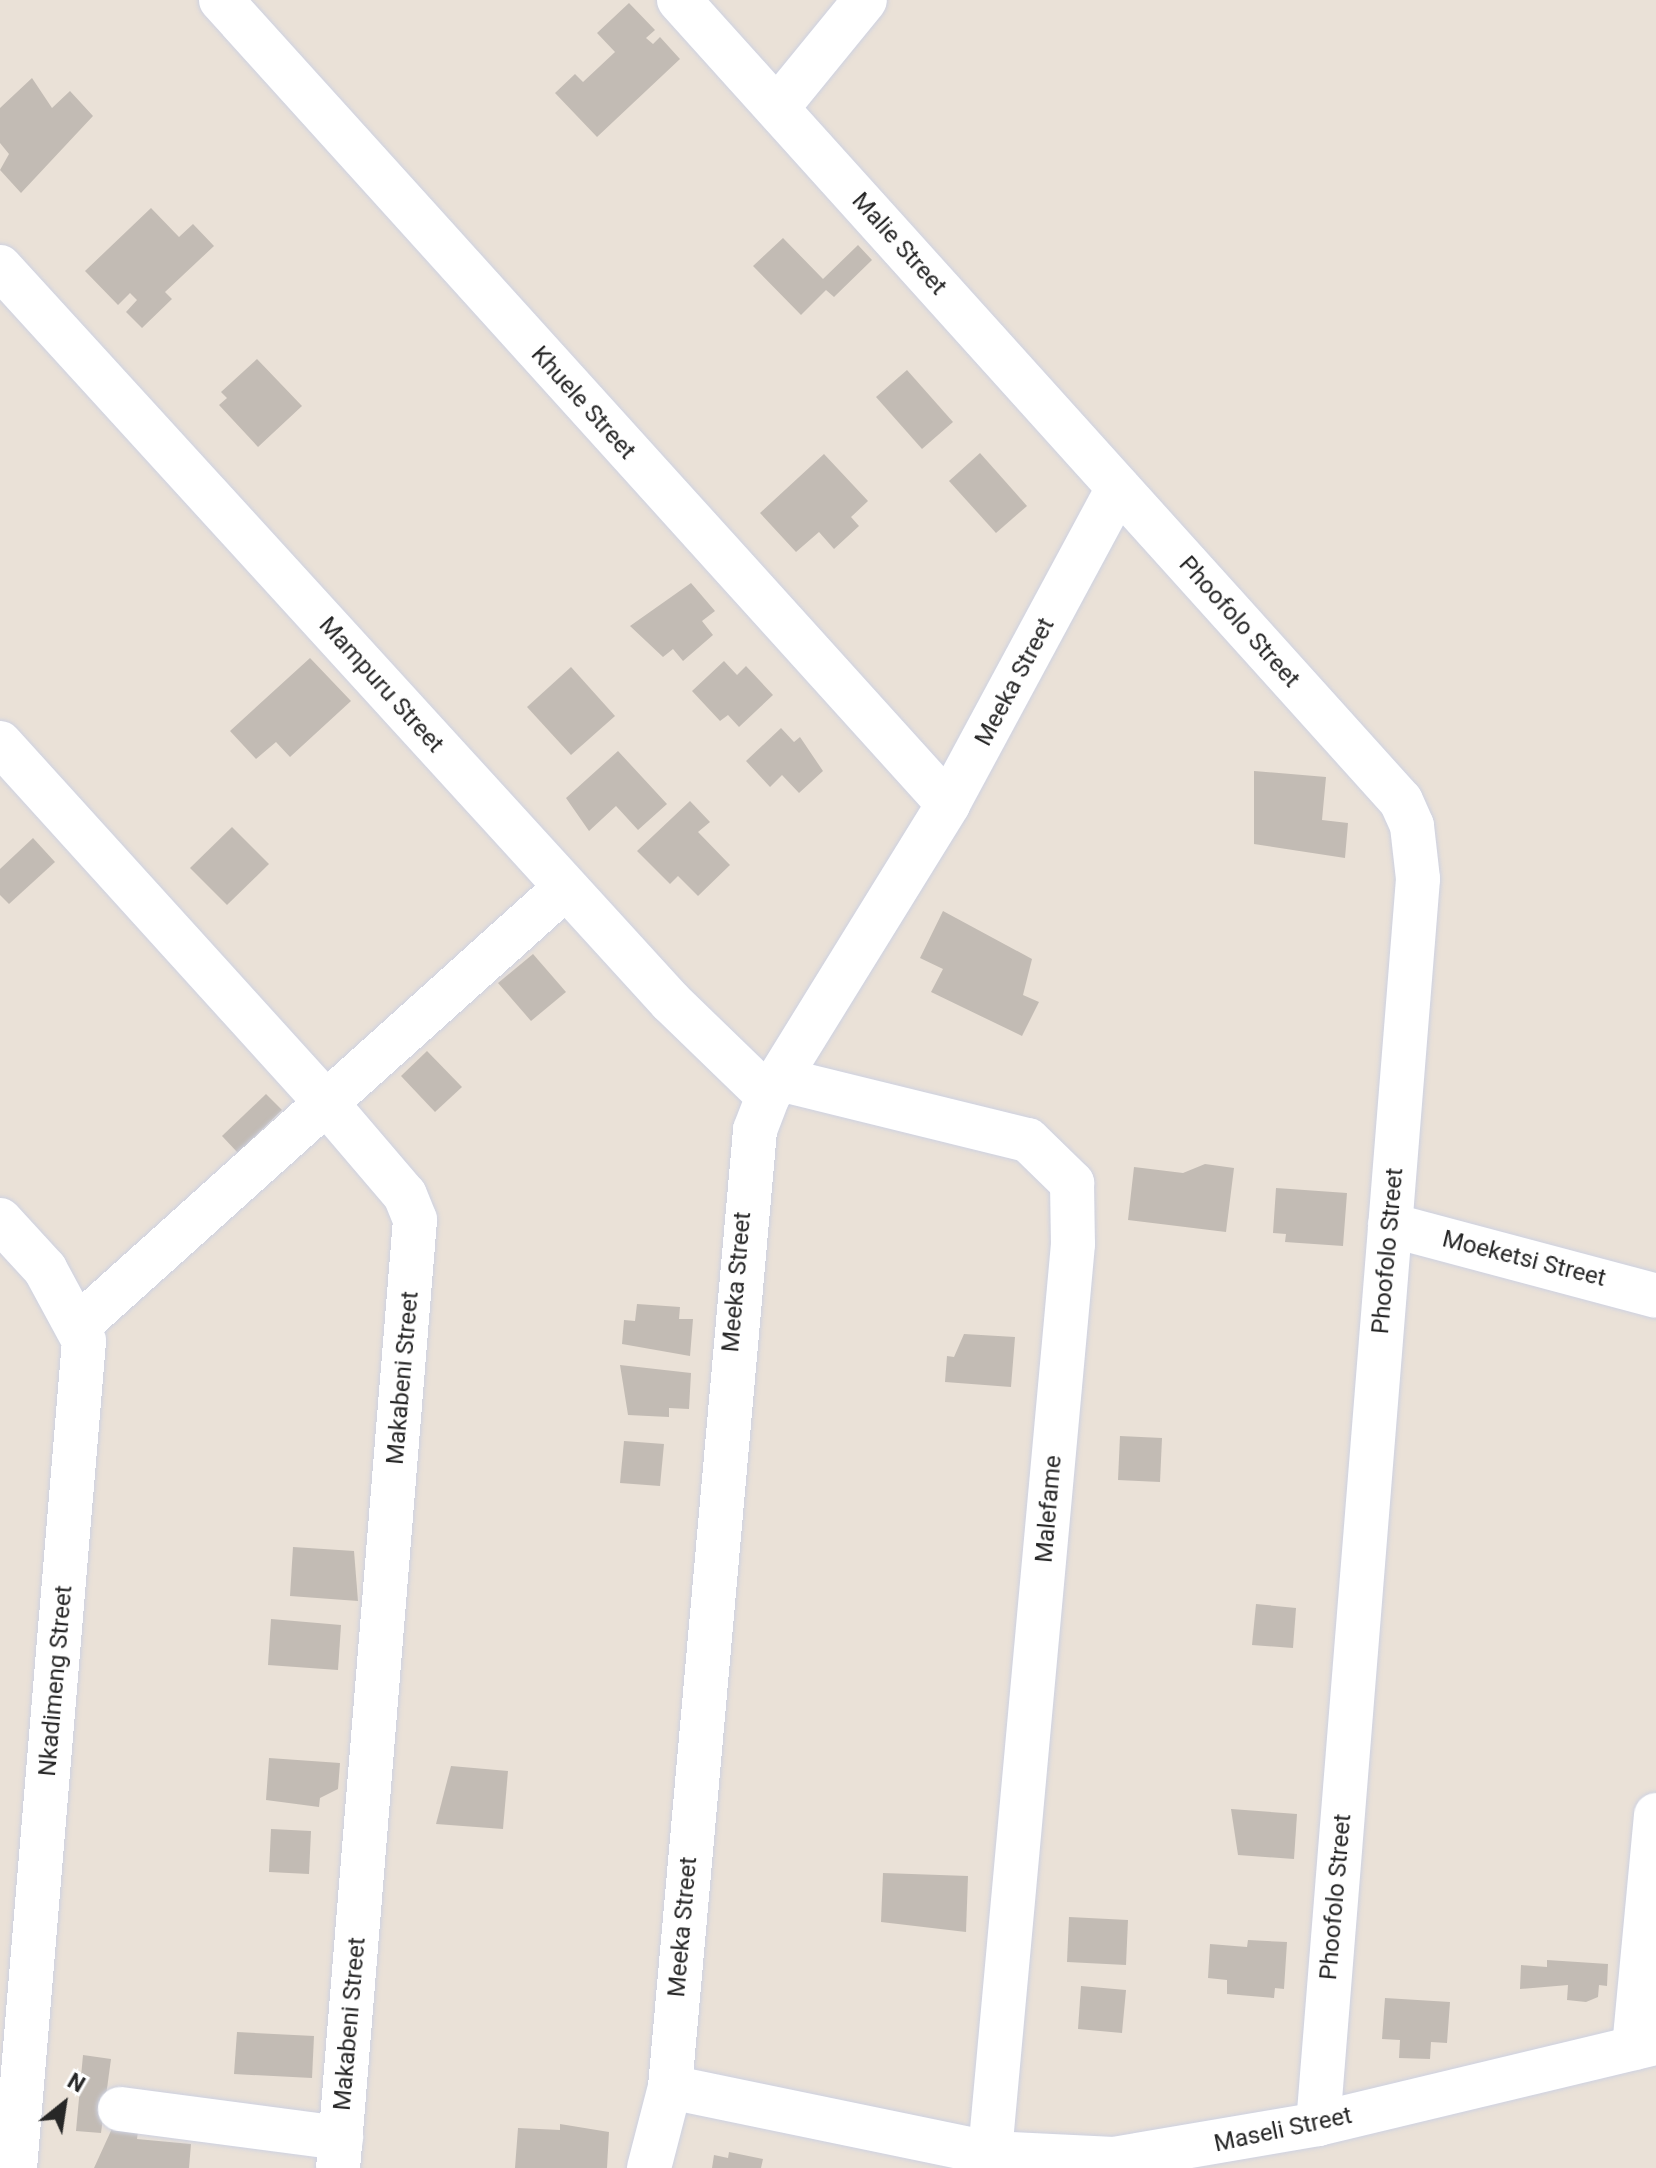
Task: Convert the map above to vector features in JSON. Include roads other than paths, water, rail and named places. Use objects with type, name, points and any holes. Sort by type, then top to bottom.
[{"type":"street","name":"Khuele Street","points":[[221,0],[948,804]]},
{"type":"street","name":"Malie Street","points":[[679,0],[1118,488]]},
{"type":"street","points":[[777,108],[865,0]]},
{"type":"street","name":"Mampuru Street","points":[[0,267],[565,888],[774,1087]]},
{"type":"street","name":"Meeka Street","points":[[649,2168],[670,2087],[748,1164],[774,1087],[948,804],[1118,488]]},
{"type":"street","name":"Phoofolo Street","points":[[1118,488],[1401,801],[1412,826],[1418,879],[1318,2124]]},
{"type":"street","name":"Makabeni Street","points":[[0,743],[328,1105],[405,1195],[415,1220],[340,2153]]},
{"type":"street","points":[[79,1325],[328,1105],[565,888]]},
{"type":"street","name":"Malefame","points":[[774,1087],[1028,1140],[1061,1166],[1076,1203],[990,2153]]},
{"type":"street","name":"Nkadimeng Street","points":[[0,1220],[45,1269],[79,1325],[84,1366],[15,2168]]},
{"type":"street","name":"Moeketsi Street","points":[[1390,1225],[1656,1296]]},
{"type":"street","points":[[1645,2046],[1656,1815]]},
{"type":"street","name":"Maseli Street","points":[[670,2087],[990,2153],[1114,2159],[1318,2124],[1645,2046]]},
{"type":"street","points":[[120,2109],[340,2153]]}]
